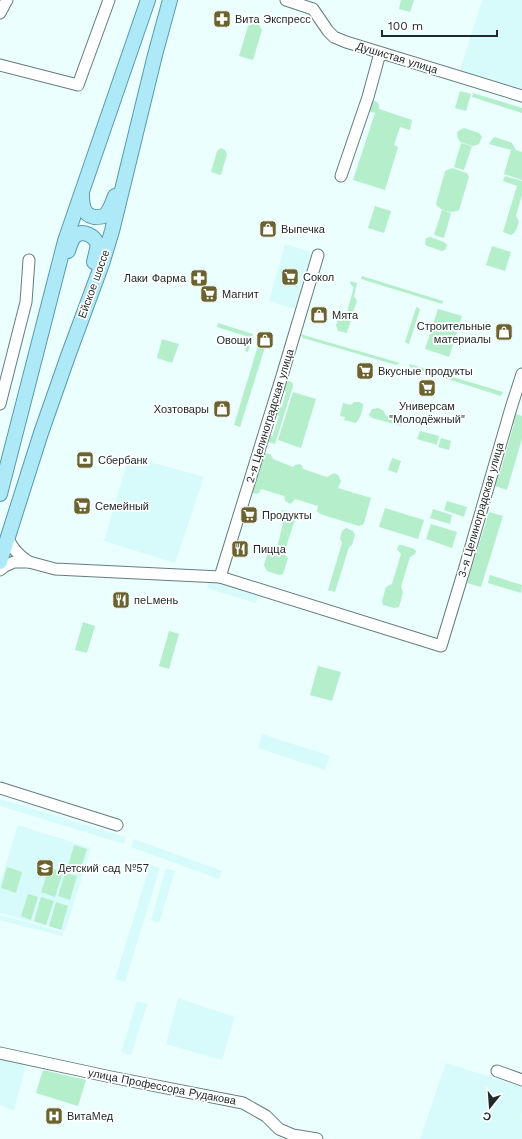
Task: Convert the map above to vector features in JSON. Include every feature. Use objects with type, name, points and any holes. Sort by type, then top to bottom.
[{"type":"main road","points":[[0,494],[65,241],[148,0]]},
{"type":"main road","name":"Ейское шоссе","points":[[0,562],[41,433],[102,264],[112,231],[153,62],[170,0]]},
{"type":"main road","points":[[82,193],[83,210],[92,216],[103,216],[108,211],[129,165]]},
{"type":"main road","points":[[45,318],[63,268],[71,240],[78,234],[84,233],[93,237],[97,242],[98,249],[79,325]]},
{"type":"street","points":[[0,13],[7,0]]},
{"type":"street","points":[[0,65],[78,86],[109,0]]},
{"type":"street","name":"Душистая улица","points":[[286,0],[313,9],[328,31],[334,37],[346,42],[522,96]]},
{"type":"street","points":[[341,176],[368,97],[380,53]]},
{"type":"street","name":"2-я Целиноградская улица","points":[[220,577],[318,255]]},
{"type":"street","points":[[0,404],[26,302],[29,260]]},
{"type":"street","name":"3-я Целиноградская улица","points":[[220,577],[441,646],[522,374]]},
{"type":"street","points":[[8,537],[14,549],[21,557],[29,562]]},
{"type":"street","points":[[0,570],[14,562],[29,562],[55,569],[220,577]]},
{"type":"street","points":[[0,788],[117,825]]},
{"type":"street","name":"улица Профессора Рудакова","points":[[0,1053],[243,1103],[266,1116],[280,1129],[293,1135],[316,1139]]},
{"type":"street","points":[[497,1071],[522,1080]]},
{"type":"shaded area","points":[[482,0],[522,0],[522,93],[459,74]]},
{"type":"shaded area","name":"Сокол","points":[[285,244],[312,252],[295,309],[269,301]]},
{"type":"shaded area","points":[[129,456],[204,477],[175,563],[104,541]]},
{"type":"shaded area","points":[[209,580],[259,595],[256,603],[207,588]]},
{"type":"shaded area","points":[[262,734],[330,756],[325,770],[258,748]]},
{"type":"shaded area","points":[[0,799],[126,837],[124,844],[0,806]]},
{"type":"shaded area","name":"Детский сад №57","points":[[18,825],[91,848],[65,931],[0,913],[0,883]]},
{"type":"shaded area","points":[[134,839],[222,871],[219,879],[131,847]]},
{"type":"shaded area","points":[[150,865],[160,868],[125,982],[115,979]]},
{"type":"shaded area","points":[[166,868],[175,871],[159,923],[151,920]]},
{"type":"shaded area","points":[[0,915],[63,932],[62,936],[0,920]]},
{"type":"shaded area","points":[[178,998],[235,1017],[222,1060],[166,1044]]},
{"type":"shaded area","points":[[137,1001],[147,1004],[131,1055],[121,1052]]},
{"type":"shaded area","points":[[0,1056],[27,1062],[14,1111],[0,1105]]},
{"type":"shaded area","points":[[446,1063],[522,1087],[522,1139],[420,1139]]},
{"type":"green space","points":[[401,0],[414,0],[410,12],[399,9]]},
{"type":"green space","points":[[254,23],[259,25],[262,30],[253,60],[239,56],[248,26]]},
{"type":"green space","points":[[460,91],[471,94],[466,111],[455,108]]},
{"type":"green space","points":[[473,93],[522,108],[522,113],[472,97]]},
{"type":"green space","points":[[371,101],[378,103],[379,109],[412,120],[410,130],[400,127],[394,145],[398,147],[385,190],[353,180],[375,113],[368,109]]},
{"type":"green space","points":[[464,128],[479,133],[482,137],[479,144],[473,146],[460,142],[457,136],[458,131]]},
{"type":"green space","points":[[495,137],[512,143],[516,150],[522,152],[522,180],[504,174],[511,150],[489,144]]},
{"type":"green space","points":[[461,143],[472,146],[464,170],[454,167]]},
{"type":"green space","points":[[221,148],[225,150],[227,154],[221,175],[211,172],[217,151]]},
{"type":"green space","points":[[452,168],[467,173],[469,177],[459,210],[450,212],[443,210],[436,204],[445,171]]},
{"type":"green space","points":[[505,176],[522,181],[522,195],[516,216],[519,221],[516,231],[511,235],[503,232],[517,186],[503,181]]},
{"type":"green space","points":[[375,206],[391,211],[384,233],[368,228]]},
{"type":"green space","points":[[442,210],[451,213],[444,238],[434,235]]},
{"type":"green space","points":[[430,237],[444,242],[447,245],[445,250],[442,251],[427,246],[425,244],[426,238]]},
{"type":"green space","points":[[492,246],[511,252],[505,271],[486,265]]},
{"type":"green space","points":[[362,276],[443,301],[442,304],[361,279]]},
{"type":"green space","points":[[350,281],[357,283],[354,297],[357,300],[347,333],[338,331],[336,325],[340,315],[347,312],[354,287],[351,285]]},
{"type":"green space","points":[[417,307],[420,309],[409,344],[405,342]]},
{"type":"green space","points":[[438,309],[462,316],[449,357],[425,349]]},
{"type":"green space","points":[[218,323],[253,334],[248,352],[245,351],[249,337],[217,327]]},
{"type":"green space","points":[[300,334],[400,363],[396,365],[303,338]]},
{"type":"green space","points":[[162,339],[179,344],[172,363],[157,358]]},
{"type":"green space","points":[[259,342],[266,344],[240,427],[234,425]]},
{"type":"green space","points":[[409,364],[503,392],[501,396],[410,367]]},
{"type":"green space","points":[[287,380],[292,383],[293,386],[275,444],[268,442],[266,437],[273,436],[279,416],[276,414],[277,407],[282,407],[286,392],[282,389],[284,381]]},
{"type":"green space","points":[[293,392],[316,399],[301,448],[278,440]]},
{"type":"green space","points":[[354,402],[363,404],[361,414],[356,423],[344,420],[345,417],[340,416],[343,403],[351,405]]},
{"type":"green space","points":[[378,408],[384,411],[385,415],[403,421],[401,426],[372,418],[369,415],[372,409]]},
{"type":"green space","points":[[513,413],[522,416],[522,439],[507,490],[495,486],[492,483],[494,475],[500,473],[514,424],[510,421]]},
{"type":"green space","points":[[420,431],[439,436],[437,445],[417,439]]},
{"type":"green space","points":[[441,438],[451,441],[449,450],[438,447]]},
{"type":"green space","points":[[265,453],[270,454],[273,459],[293,467],[300,464],[303,469],[327,477],[334,473],[338,475],[341,481],[338,488],[371,498],[364,523],[359,526],[320,514],[317,511],[318,506],[295,499],[291,504],[285,501],[284,496],[261,489],[259,493],[256,494],[251,492],[260,455]]},
{"type":"green space","points":[[392,458],[401,461],[397,473],[388,470]]},
{"type":"green space","points":[[447,501],[467,507],[464,517],[444,510]]},
{"type":"green space","points":[[385,508],[424,520],[418,539],[379,527]]},
{"type":"green space","points":[[433,509],[452,515],[450,524],[430,518]]},
{"type":"green space","points":[[282,510],[298,513],[300,519],[294,522],[284,554],[288,558],[283,574],[279,575],[267,571],[264,565],[268,552],[277,548],[284,519],[280,514]]},
{"type":"green space","points":[[489,512],[503,516],[481,587],[467,583]]},
{"type":"green space","points":[[431,524],[457,532],[452,548],[426,539]]},
{"type":"green space","points":[[346,528],[353,531],[355,535],[352,545],[349,547],[335,592],[328,590],[342,543],[340,538],[342,531]]},
{"type":"green space","points":[[399,545],[414,549],[416,551],[415,554],[410,557],[401,587],[403,592],[399,607],[394,608],[383,605],[382,601],[386,587],[392,584],[401,554],[397,549]]},
{"type":"green space","points":[[490,575],[522,585],[521,593],[488,583]]},
{"type":"green space","points":[[83,622],[95,626],[87,653],[75,650]]},
{"type":"green space","points":[[169,631],[179,634],[169,669],[159,666]]},
{"type":"green space","points":[[318,666],[341,672],[332,701],[310,695]]},
{"type":"green space","points":[[74,845],[87,849],[79,874],[67,870]]},
{"type":"green space","points":[[7,867],[22,872],[16,893],[1,888]]},
{"type":"green space","points":[[49,868],[63,872],[55,897],[41,892]]},
{"type":"green space","points":[[65,873],[77,876],[70,900],[58,896]]},
{"type":"green space","points":[[28,894],[38,897],[31,920],[21,916]]},
{"type":"green space","points":[[41,897],[54,901],[46,925],[34,921]]},
{"type":"green space","points":[[56,902],[68,906],[61,930],[49,926]]},
{"type":"green space","points":[[43,1070],[86,1080],[78,1106],[36,1093]]},
{"type":"place","name":"Вита Экспресс","points":[[222,19]]},
{"type":"place","name":"Выпечка","points":[[268,229]]},
{"type":"place","name":"Сокол","points":[[290,277]]},
{"type":"place","name":"Лаки Фарма","points":[[199,278]]},
{"type":"place","name":"Магнит","points":[[209,294]]},
{"type":"place","name":"Мята","points":[[319,315]]},
{"type":"place","name":"Строительные материалы","points":[[504,332]]},
{"type":"place","name":"Овощи","points":[[265,340]]},
{"type":"place","name":"Вкусные продукты","points":[[365,371]]},
{"type":"place","name":"Универсам \"Молодёжный\"","points":[[427,388]]},
{"type":"place","name":"Хозтовары","points":[[222,409]]},
{"type":"place","name":"Сбербанк","points":[[85,460]]},
{"type":"place","name":"Семейный","points":[[82,506]]},
{"type":"place","name":"Продукты","points":[[249,515]]},
{"type":"place","name":"Пицца","points":[[240,549]]},
{"type":"place","name":"пеLмень","points":[[121,600]]},
{"type":"place","name":"Детский сад №57","points":[[45,868]]},
{"type":"place","name":"ВитаMед","points":[[54,1116]]}]
